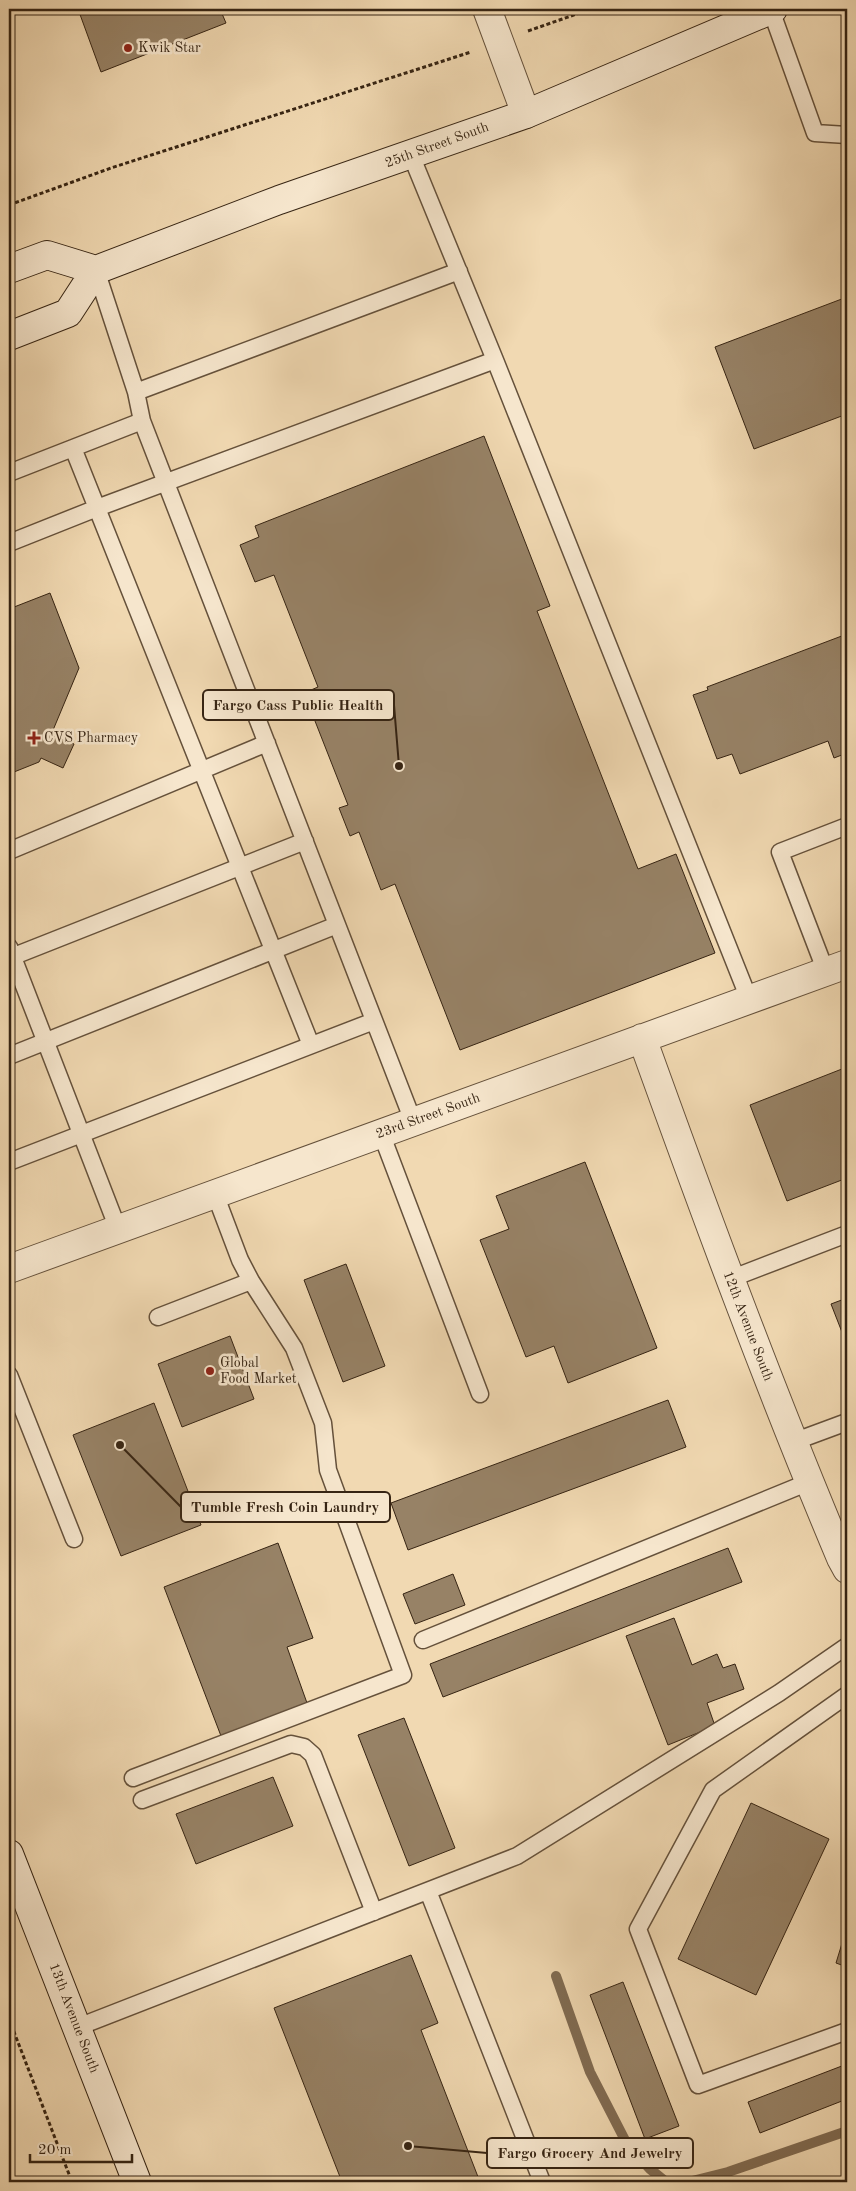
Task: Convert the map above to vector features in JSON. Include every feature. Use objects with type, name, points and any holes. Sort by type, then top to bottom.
[{"type":"street","points":[[487,9],[526,114]]},
{"type":"street","name":"25th Street South","points":[[96,270],[279,200],[526,114],[772,9]]},
{"type":"street","points":[[9,269],[47,255],[96,270],[68,313],[9,336]]},
{"type":"street","name":"23rd Street South","points":[[9,1269],[837,968]]},
{"type":"street","name":"12th Avenue South","points":[[642,1038],[730,1279],[809,1482],[840,1558],[847,1569]]},
{"type":"street","name":"13th Avenue South","points":[[9,1854],[137,2182]]},
{"type":"lane","points":[[772,9],[815,133],[847,135]]},
{"type":"lane","points":[[411,155],[495,360],[749,999]]},
{"type":"lane","points":[[96,270],[136,392],[142,421],[413,1121]]},
{"type":"lane","points":[[136,392],[459,271]]},
{"type":"lane","points":[[9,543],[166,482],[495,360]]},
{"type":"lane","points":[[9,473],[142,421]]},
{"type":"lane","points":[[73,448],[311,1046]]},
{"type":"lane","points":[[9,851],[267,744]]},
{"type":"lane","points":[[837,968],[780,852],[847,826]]},
{"type":"lane","points":[[118,1229],[10,954],[305,841]]},
{"type":"lane","points":[[9,1056],[337,925]]},
{"type":"lane","points":[[9,1162],[374,1021]]},
{"type":"lane","points":[[381,1133],[480,1394]]},
{"type":"lane","points":[[133,1778],[403,1675],[328,1470],[323,1423],[294,1348],[251,1281],[237,1253],[215,1194]]},
{"type":"lane","points":[[730,1279],[847,1234]]},
{"type":"lane","points":[[158,1317],[251,1281]]},
{"type":"lane","points":[[9,1375],[74,1540]]},
{"type":"lane","points":[[794,1442],[847,1422]]},
{"type":"lane","points":[[423,1640],[809,1482]]},
{"type":"lane","points":[[78,2027],[518,1856],[779,1693],[847,1646]]},
{"type":"lane","points":[[847,1695],[713,1790],[638,1929],[698,2085],[847,2031]]},
{"type":"lane","points":[[142,1800],[291,1744],[304,1747],[313,1756],[374,1912]]},
{"type":"lane","points":[[428,1891],[542,2182]]},
{"type":"path","points":[[9,205],[111,168],[499,42],[591,9]]},
{"type":"path","points":[[9,2020],[72,2182]]},
{"type":"building","name":"Kwik Star","points":[[78,9],[220,9],[226,23],[101,72]]},
{"type":"building","points":[[847,297],[847,414],[754,449],[715,347]]},
{"type":"building","points":[[484,436],[550,606],[537,611],[638,869],[676,854],[715,953],[460,1050],[395,884],[381,890],[359,832],[350,836],[339,808],[348,805],[304,693],[318,687],[274,575],[255,582],[240,545],[259,537],[255,526]]},
{"type":"building","name":"CVS Pharmacy","points":[[50,593],[79,668],[51,735],[74,744],[63,768],[41,758],[39,762],[9,774],[9,609]]},
{"type":"building","points":[[847,634],[847,753],[834,758],[828,741],[740,774],[732,754],[717,759],[693,695],[708,690],[707,687]]},
{"type":"building","points":[[847,1067],[847,1178],[787,1201],[750,1105]]},
{"type":"building","points":[[585,1162],[657,1348],[568,1383],[554,1346],[526,1357],[480,1240],[509,1229],[496,1196]]},
{"type":"building","points":[[346,1264],[385,1366],[343,1382],[304,1280]]},
{"type":"building","points":[[847,1298],[847,1345],[831,1304]]},
{"type":"building","points":[[230,1336],[254,1399],[182,1427],[158,1364]]},
{"type":"building","points":[[668,1400],[686,1447],[408,1550],[391,1503]]},
{"type":"building","points":[[154,1403],[201,1525],[121,1556],[73,1435]]},
{"type":"building","points":[[278,1543],[313,1638],[287,1647],[307,1703],[221,1736],[164,1587]]},
{"type":"building","points":[[728,1548],[742,1582],[443,1697],[430,1664]]},
{"type":"building","points":[[453,1574],[465,1605],[415,1624],[403,1594]]},
{"type":"building","points":[[674,1618],[692,1665],[717,1654],[723,1668],[735,1664],[744,1689],[707,1703],[715,1726],[668,1745],[626,1636]]},
{"type":"building","points":[[404,1718],[455,1848],[409,1866],[358,1735]]},
{"type":"building","points":[[273,1777],[293,1826],[196,1864],[176,1814]]},
{"type":"building","points":[[751,1803],[829,1839],[756,1995],[678,1959]]},
{"type":"building","points":[[847,1927],[847,1967],[836,1963]]},
{"type":"building","points":[[411,1955],[438,2023],[421,2030],[480,2182],[342,2182],[274,2008]]},
{"type":"building","points":[[623,1982],[679,2126],[645,2139],[590,1995]]},
{"type":"building","points":[[847,2064],[847,2099],[760,2133],[748,2102]]},
{"type":"waterway","points":[[556,1976],[590,2072],[627,2144],[650,2169],[666,2182]]},
{"type":"waterway","points":[[688,2182],[728,2172],[847,2131]]},
{"type":"place","name":"Kwik Star","points":[[128,48]]},
{"type":"place","name":"CVS Pharmacy","points":[[34,738]]},
{"type":"place","name":"Fargo Cass Public Health","points":[[399,766]]},
{"type":"place","name":"Global Food Market","points":[[210,1371]]},
{"type":"place","name":"Tumble Fresh Coin Laundry","points":[[120,1445]]},
{"type":"place","name":"Fargo Grocery And Jewelry","points":[[408,2146]]}]
